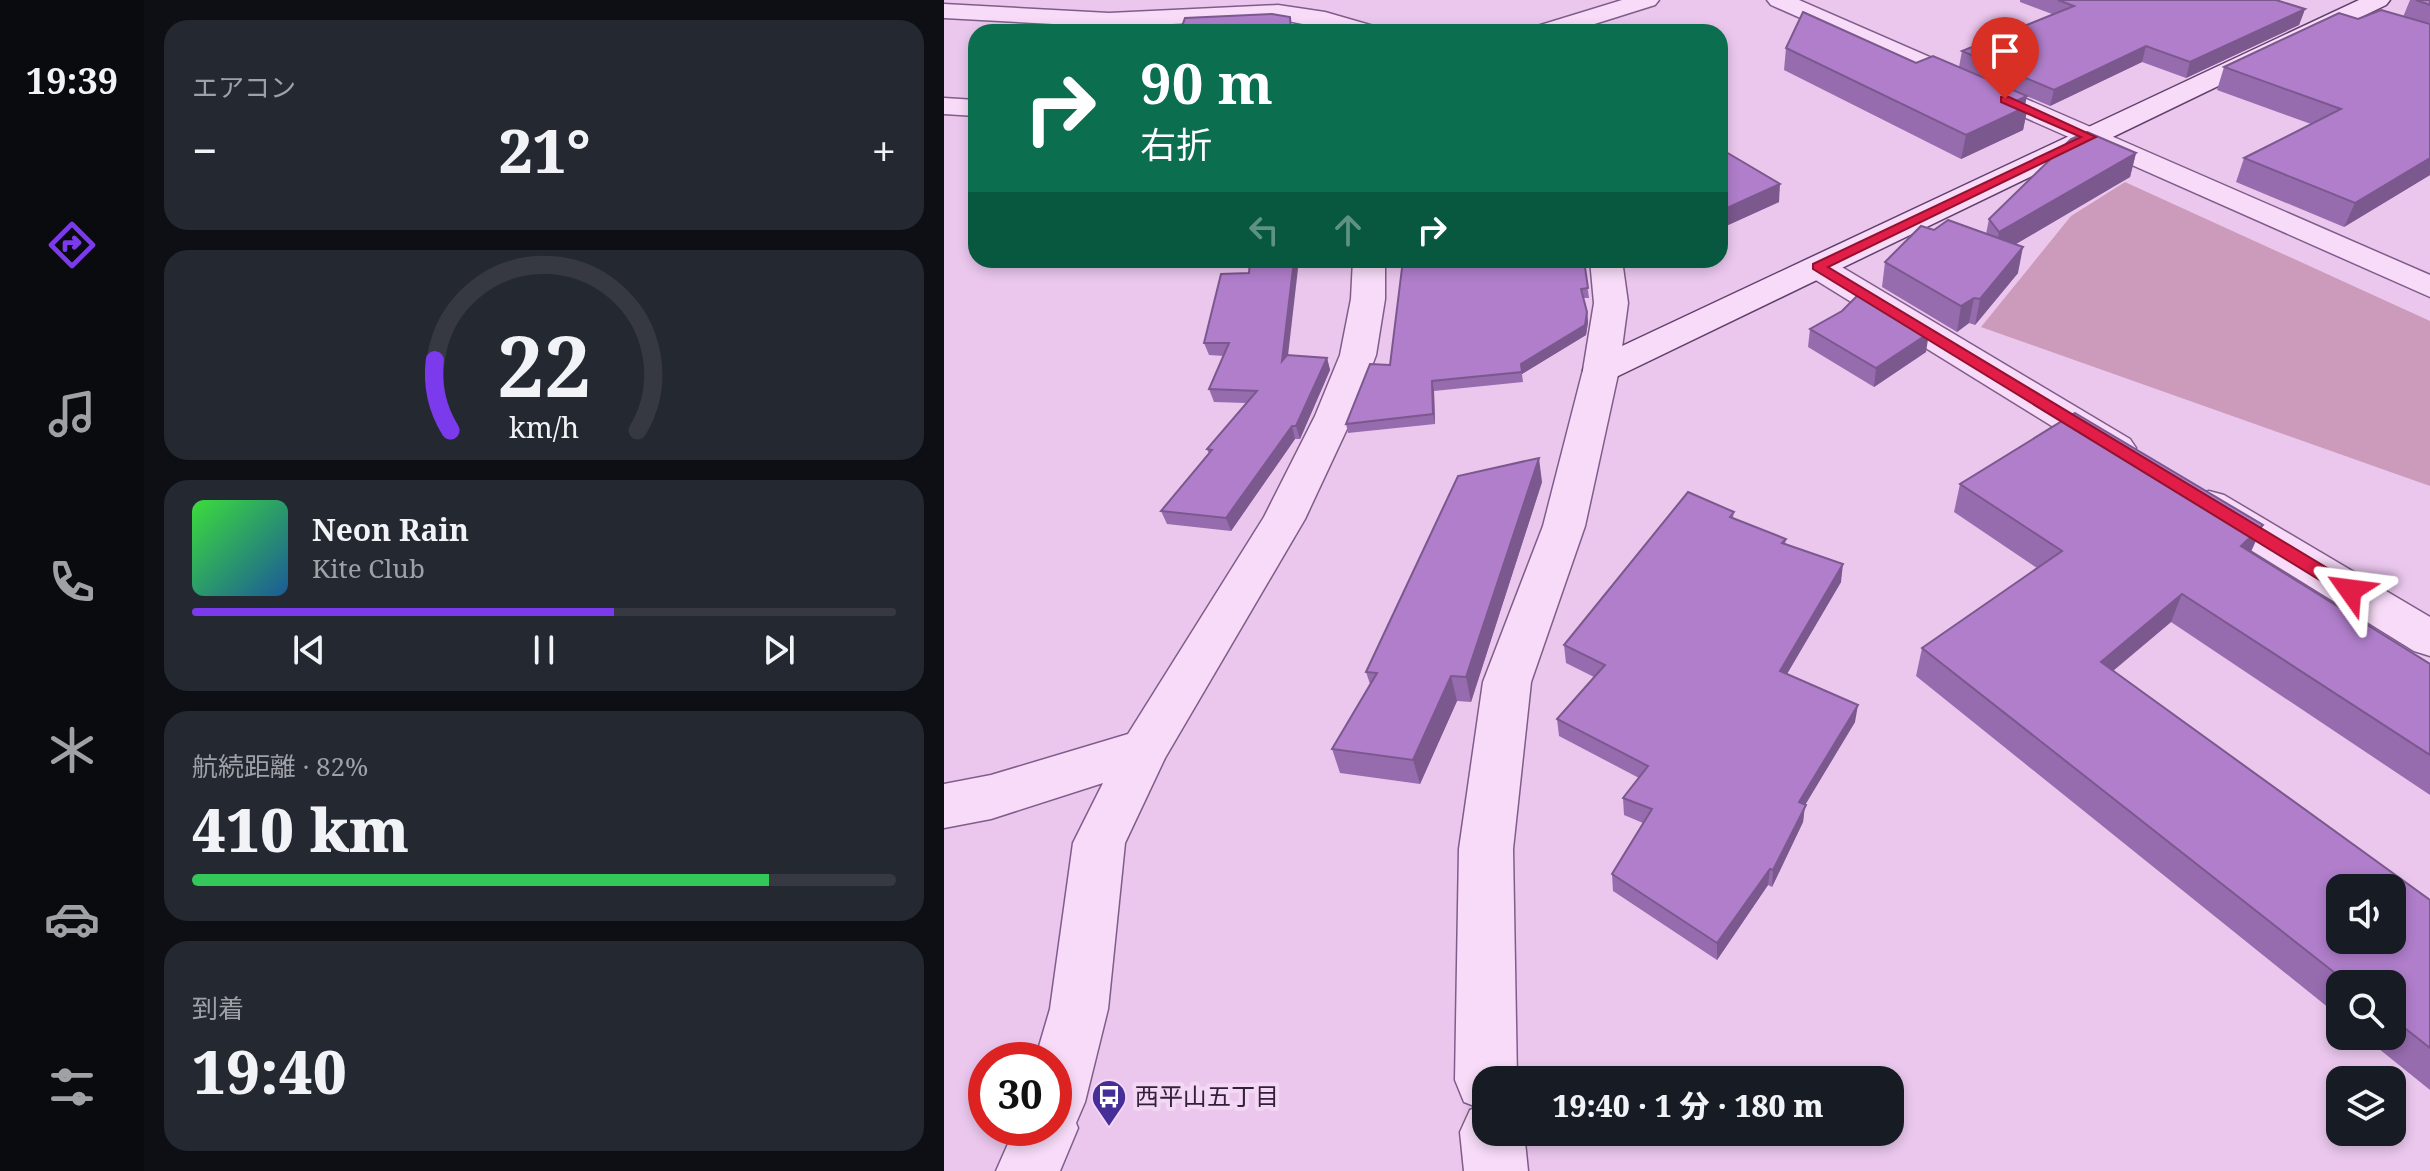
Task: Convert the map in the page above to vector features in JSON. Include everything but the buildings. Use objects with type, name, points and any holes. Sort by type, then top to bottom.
[{"type":"street","points":[[1569,24],[1647,0]]},
{"type":"street","points":[[1779,0],[2430,287]]},
{"type":"street","points":[[1601,370],[2356,10]]},
{"type":"street","points":[[1131,24],[1278,12],[1342,24]]},
{"type":"street","points":[[949,14],[1080,24]]},
{"type":"street","points":[[944,106],[968,108]]},
{"type":"street","points":[[1818,267],[2144,465]]},
{"type":"street","points":[[1070,1042],[1079,1009],[1099,843],[1145,749],[1284,519],[1334,416],[1358,355],[1368,299],[1369,268]]},
{"type":"street","points":[[1486,1066],[1486,849],[1507,682],[1564,526],[1601,370],[1611,303],[1607,268]]},
{"type":"street","points":[[2185,490],[2430,639]]},
{"type":"street","points":[[944,806],[991,797],[1145,749]]},
{"type":"street","points":[[1028,1171],[1039,1146]]},
{"type":"street","points":[[1493,1146],[1496,1171]]},
{"type":"shaded area","points":[[2125,182],[2430,321],[2430,486],[1981,327],[2071,216]]},
{"type":"place","name":"西平山五丁目","points":[[1109,1128]]},
{"type":"route","points":[[2005,99],[2090,137],[1818,267],[2350,590]]}]
